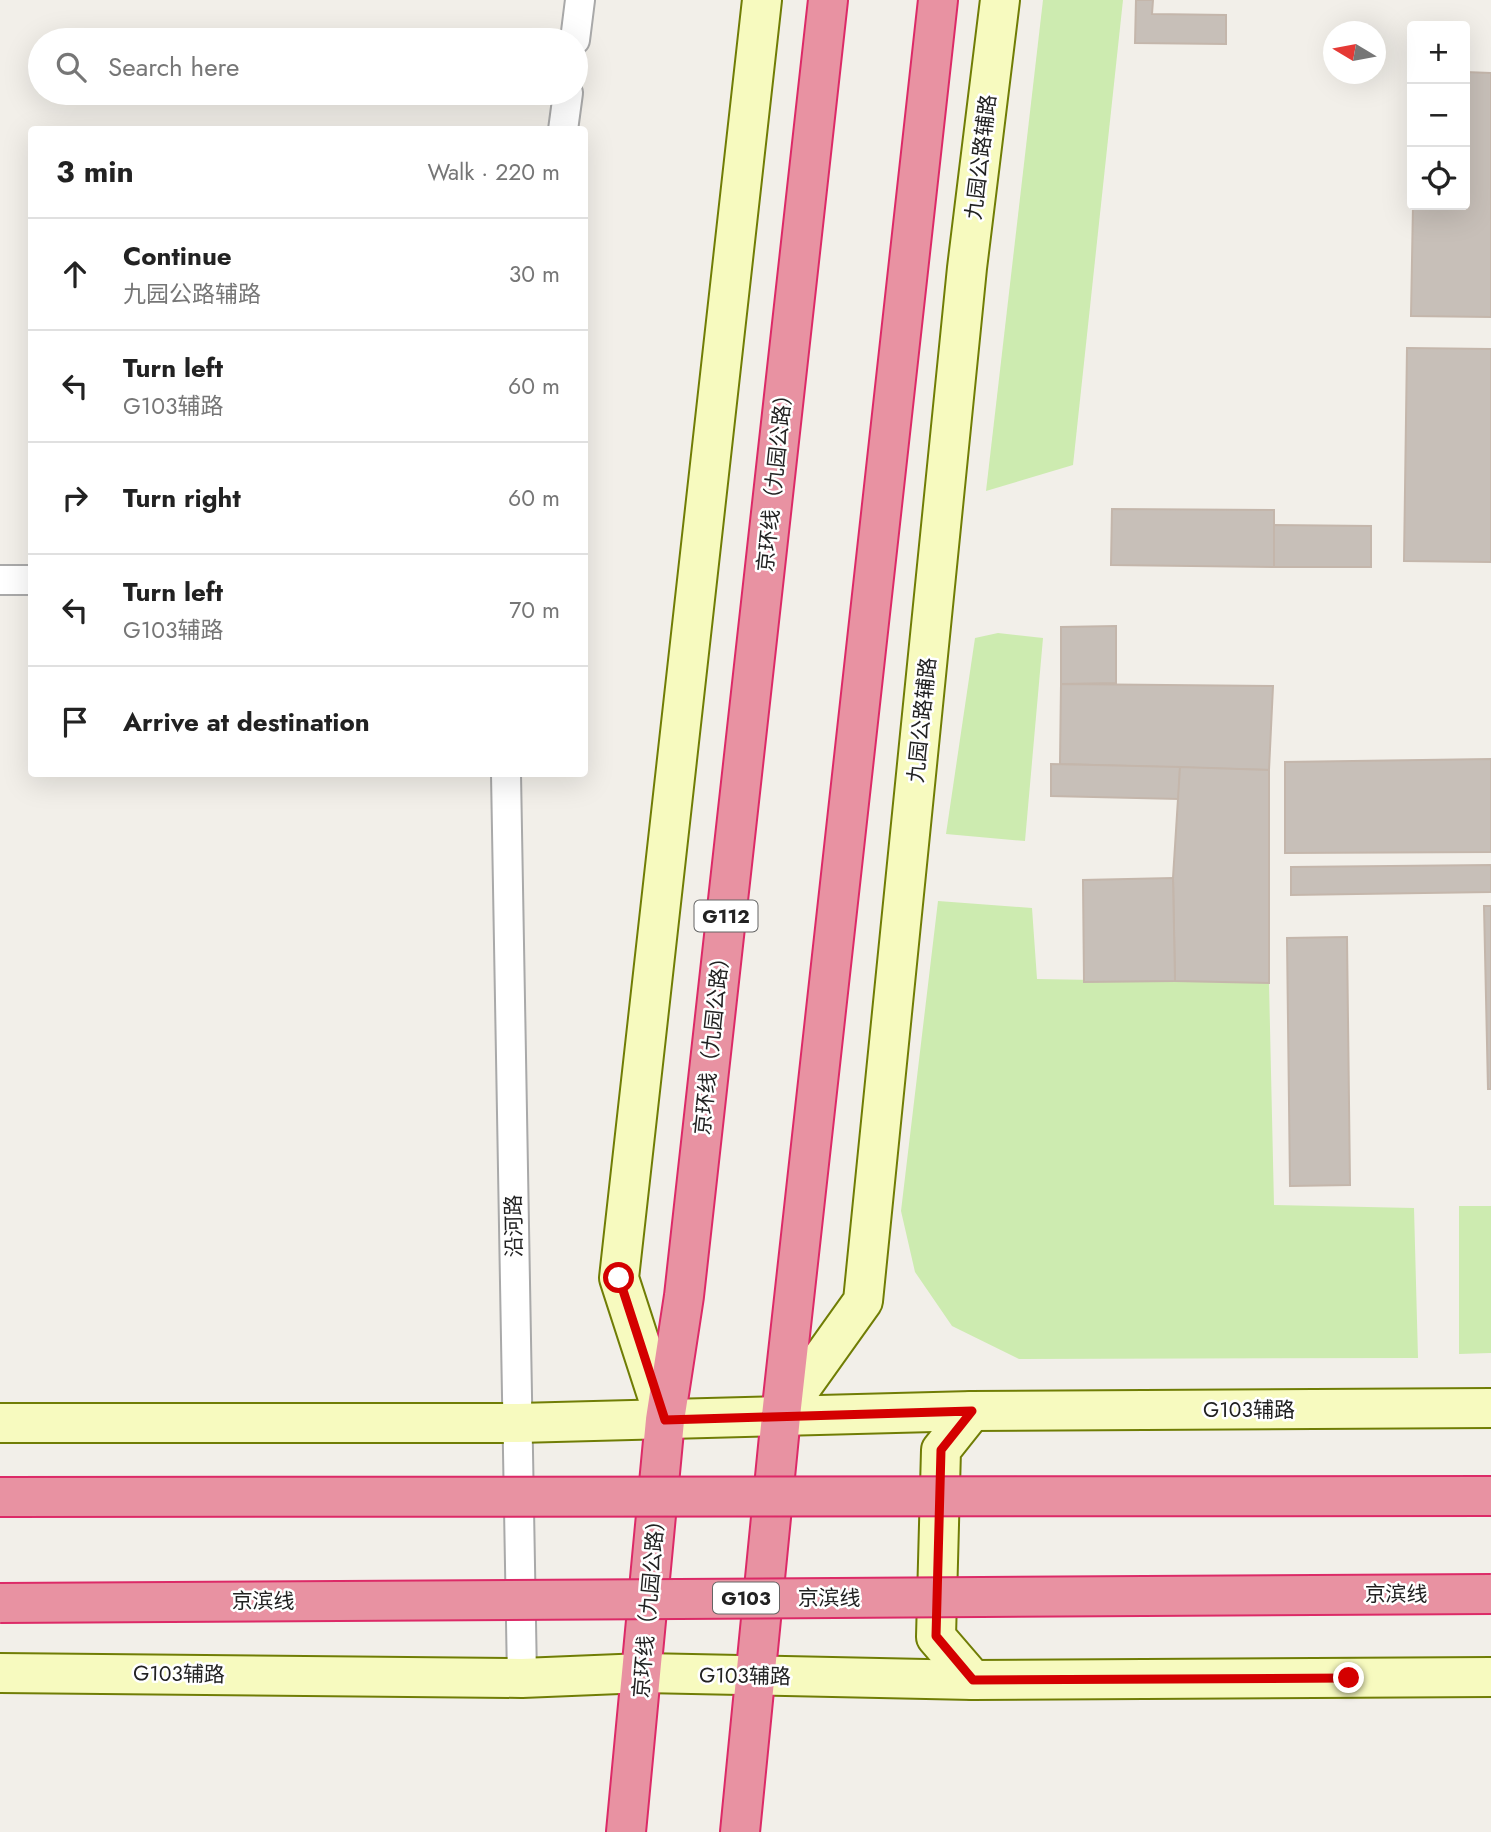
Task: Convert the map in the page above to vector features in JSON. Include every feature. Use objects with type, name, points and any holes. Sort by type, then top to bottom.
[{"type":"highway","name":"京环线（九园公路）","points":[[626,1832],[665,1420],[684,1296],[828,0]]},
{"type":"highway","points":[[740,1832],[781,1416],[938,0]]},
{"type":"highway","points":[[0,1497],[1491,1496]]},
{"type":"highway","name":"京滨线","points":[[0,1603],[1491,1594]]},
{"type":"street","points":[[576,28],[580,0]]},
{"type":"street","points":[[665,1420],[619,1278],[762,0]]},
{"type":"street","name":"九园公路辅路","points":[[781,1416],[863,1301],[967,268],[1000,0]]},
{"type":"street","points":[[564,126],[566,105]]},
{"type":"street","points":[[0,580],[28,580]]},
{"type":"street","name":"沿河路","points":[[506,777],[522,1678]]},
{"type":"street","name":"G103辅路","points":[[0,1423],[518,1423],[972,1411],[1491,1408]]},
{"type":"street","points":[[972,1411],[941,1450],[936,1636],[973,1680]]},
{"type":"street","name":"G103辅路","points":[[0,1673],[522,1678],[643,1673],[973,1680],[1491,1677]]},
{"type":"green space","points":[[1043,0],[1123,0],[1073,465],[986,491]]},
{"type":"green space","points":[[998,633],[1043,638],[1025,841],[946,834],[975,638]]},
{"type":"green space","points":[[938,901],[1032,908],[1037,979],[1269,983],[1274,1205],[1414,1208],[1418,1358],[1019,1359],[952,1326],[915,1272],[901,1211]]},
{"type":"green space","points":[[1459,1206],[1491,1206],[1491,1353],[1459,1354]]},
{"type":"building","points":[[1136,0],[1153,0],[1152,14],[1226,15],[1226,44],[1135,43]]},
{"type":"building","points":[[1470,72],[1491,73],[1491,317],[1411,316],[1413,210],[1470,210]]},
{"type":"building","points":[[1407,348],[1491,349],[1491,562],[1404,561]]},
{"type":"building","points":[[1112,509],[1274,510],[1274,567],[1111,565]]},
{"type":"building","points":[[1274,525],[1371,526],[1371,567],[1274,567]]},
{"type":"building","points":[[1116,626],[1116,683],[1061,684],[1061,627]]},
{"type":"building","points":[[1061,684],[1273,686],[1269,770],[1060,764]]},
{"type":"building","points":[[1491,759],[1491,852],[1285,853],[1285,762]]},
{"type":"building","points":[[1051,764],[1180,767],[1179,799],[1051,796]]},
{"type":"building","points":[[1180,767],[1269,770],[1269,983],[1175,981],[1173,878]]},
{"type":"building","points":[[1491,865],[1491,892],[1291,895],[1291,867]]},
{"type":"building","points":[[1173,878],[1175,981],[1084,982],[1083,880]]},
{"type":"building","points":[[1484,906],[1491,906],[1491,1089],[1488,1089]]},
{"type":"building","points":[[1347,937],[1350,1185],[1290,1186],[1287,938]]},
{"type":"route","points":[[619,1278],[665,1420],[972,1411],[941,1450],[936,1636],[973,1680],[1349,1678]]}]
